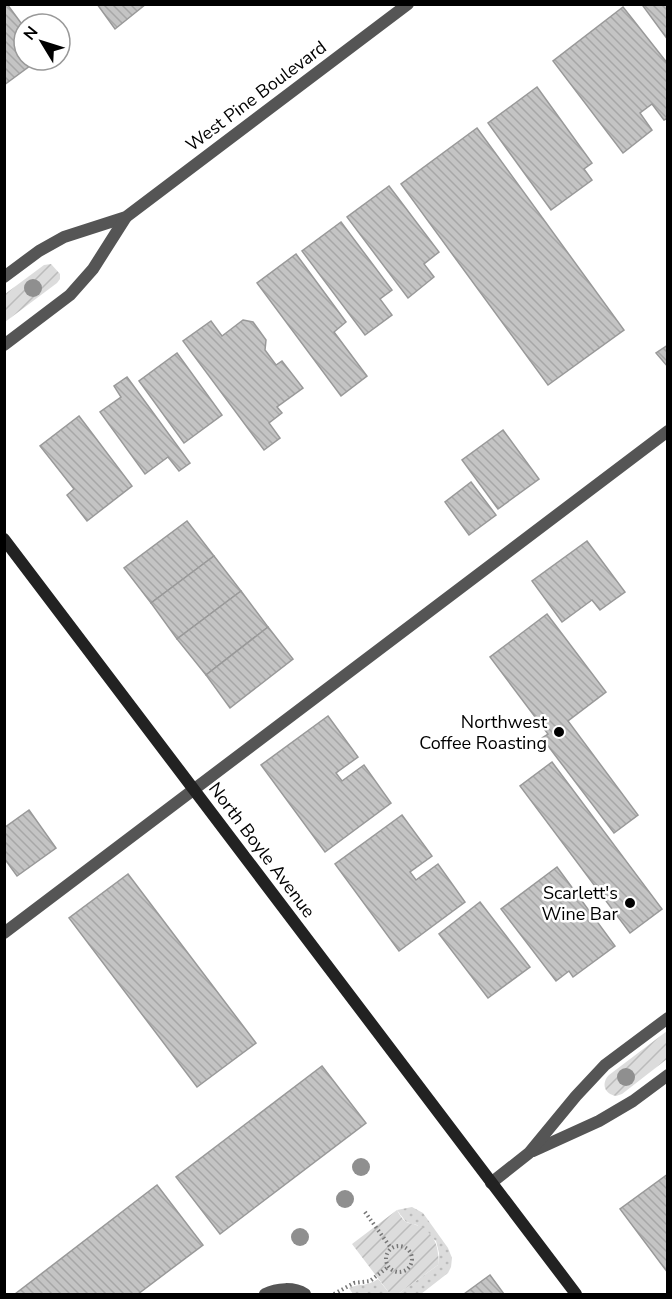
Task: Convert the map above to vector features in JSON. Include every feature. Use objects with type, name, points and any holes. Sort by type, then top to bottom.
[{"type":"street","name":"West Pine Boulevard","points":[[4,277],[39,251],[64,237],[126,217],[408,4]]},
{"type":"street","name":"West Pine Boulevard","points":[[4,345],[69,296],[93,269],[126,217]]},
{"type":"street","points":[[4,933],[668,431]]},
{"type":"street","name":"North Boyle Avenue","points":[[4,539],[576,1294]]},
{"type":"street","points":[[491,1183],[529,1153],[605,1065],[668,1018]]},
{"type":"street","points":[[529,1153],[599,1121],[633,1101],[668,1075]]},
{"type":"street","points":[[266,1294],[271,1291],[289,1289],[305,1294]]},
{"type":"path","points":[[365,1212],[391,1248]]},
{"type":"path","points":[[405,1246],[410,1252],[411,1266],[405,1271],[398,1272],[388,1268],[385,1260],[386,1253],[391,1248],[405,1246]]},
{"type":"path","points":[[334,1294],[354,1283],[370,1281],[388,1268]]},
{"type":"shaded area","points":[[51,264],[60,274],[57,283],[5,322],[5,294],[44,265]]},
{"type":"shaded area","points":[[667,1031],[667,1059],[622,1094],[616,1096],[606,1091],[605,1081],[609,1075]]},
{"type":"shaded area","points":[[412,1207],[423,1213],[448,1248],[452,1258],[451,1267],[448,1273],[421,1294],[398,1294],[438,1265],[439,1253],[436,1241],[417,1225],[406,1222],[397,1210]]},
{"type":"shaded area","points":[[397,1210],[406,1222],[427,1231],[434,1240],[438,1252],[438,1265],[398,1294],[390,1294],[352,1244]]},
{"type":"shaded area","points":[[378,1279],[390,1294],[353,1294],[349,1288],[370,1283]]},
{"type":"building","points":[[4,4],[7,4],[13,12],[12,72],[22,72],[4,85]]},
{"type":"building","points":[[97,4],[146,4],[115,29]]},
{"type":"building","points":[[668,4],[668,40],[643,6]]},
{"type":"building","points":[[623,7],[668,64],[668,118],[664,120],[652,104],[640,113],[652,130],[623,153],[553,61]]},
{"type":"building","points":[[537,87],[592,163],[584,169],[592,180],[551,210],[488,123]]},
{"type":"building","points":[[477,128],[624,330],[548,385],[401,184]]},
{"type":"building","points":[[389,186],[439,252],[424,264],[434,277],[408,298],[347,217]]},
{"type":"building","points":[[341,222],[392,290],[380,299],[392,315],[365,335],[302,251]]},
{"type":"building","points":[[296,254],[346,322],[334,332],[367,376],[341,396],[257,283]]},
{"type":"building","points":[[243,320],[253,322],[266,340],[265,350],[276,365],[282,361],[303,388],[277,407],[282,413],[269,423],[280,438],[264,450],[183,341],[211,321],[222,336]]},
{"type":"building","points":[[668,345],[668,367],[656,353]]},
{"type":"building","points":[[177,353],[222,415],[184,443],[139,381]]},
{"type":"building","points":[[127,377],[190,463],[179,471],[168,457],[145,474],[100,412],[121,397],[114,386]]},
{"type":"building","points":[[79,416],[132,486],[87,521],[67,495],[74,489],[40,446]]},
{"type":"building","points":[[503,430],[539,479],[498,509],[462,460]]},
{"type":"building","points":[[471,482],[496,515],[469,535],[445,502]]},
{"type":"building","points":[[187,521],[214,556],[151,603],[124,568]]},
{"type":"building","points":[[587,541],[625,592],[600,610],[592,600],[562,622],[532,581]]},
{"type":"building","points":[[214,556],[241,591],[177,639],[151,603]]},
{"type":"building","points":[[241,591],[268,627],[206,675],[177,639]]},
{"type":"building","points":[[547,614],[606,692],[568,721],[638,815],[614,833],[542,738],[548,734],[490,657]]},
{"type":"building","points":[[268,627],[293,659],[230,708],[206,675]]},
{"type":"building","points":[[328,716],[358,757],[336,773],[342,781],[364,765],[391,803],[325,852],[261,765]]},
{"type":"building","points":[[552,762],[662,909],[630,933],[520,786]]},
{"type":"building","points":[[29,810],[56,848],[17,876],[4,858],[4,828]]},
{"type":"building","points":[[402,815],[432,856],[410,872],[416,880],[438,864],[465,902],[399,951],[335,864]]},
{"type":"building","points":[[557,867],[615,946],[573,977],[569,971],[556,981],[501,909]]},
{"type":"building","points":[[128,874],[256,1043],[197,1087],[69,918]]},
{"type":"building","points":[[480,902],[530,967],[488,998],[439,934]]},
{"type":"building","points":[[322,1066],[366,1123],[220,1234],[176,1177]]},
{"type":"building","points":[[668,1174],[668,1273],[620,1209]]},
{"type":"building","points":[[157,1185],[203,1245],[138,1294],[15,1294]]},
{"type":"building","points":[[490,1275],[504,1294],[464,1294]]},
{"type":"place","name":"Northwest Coffee Roasting","points":[[559,732]]},
{"type":"place","name":"Scarlett's Wine Bar","points":[[630,903]]}]
